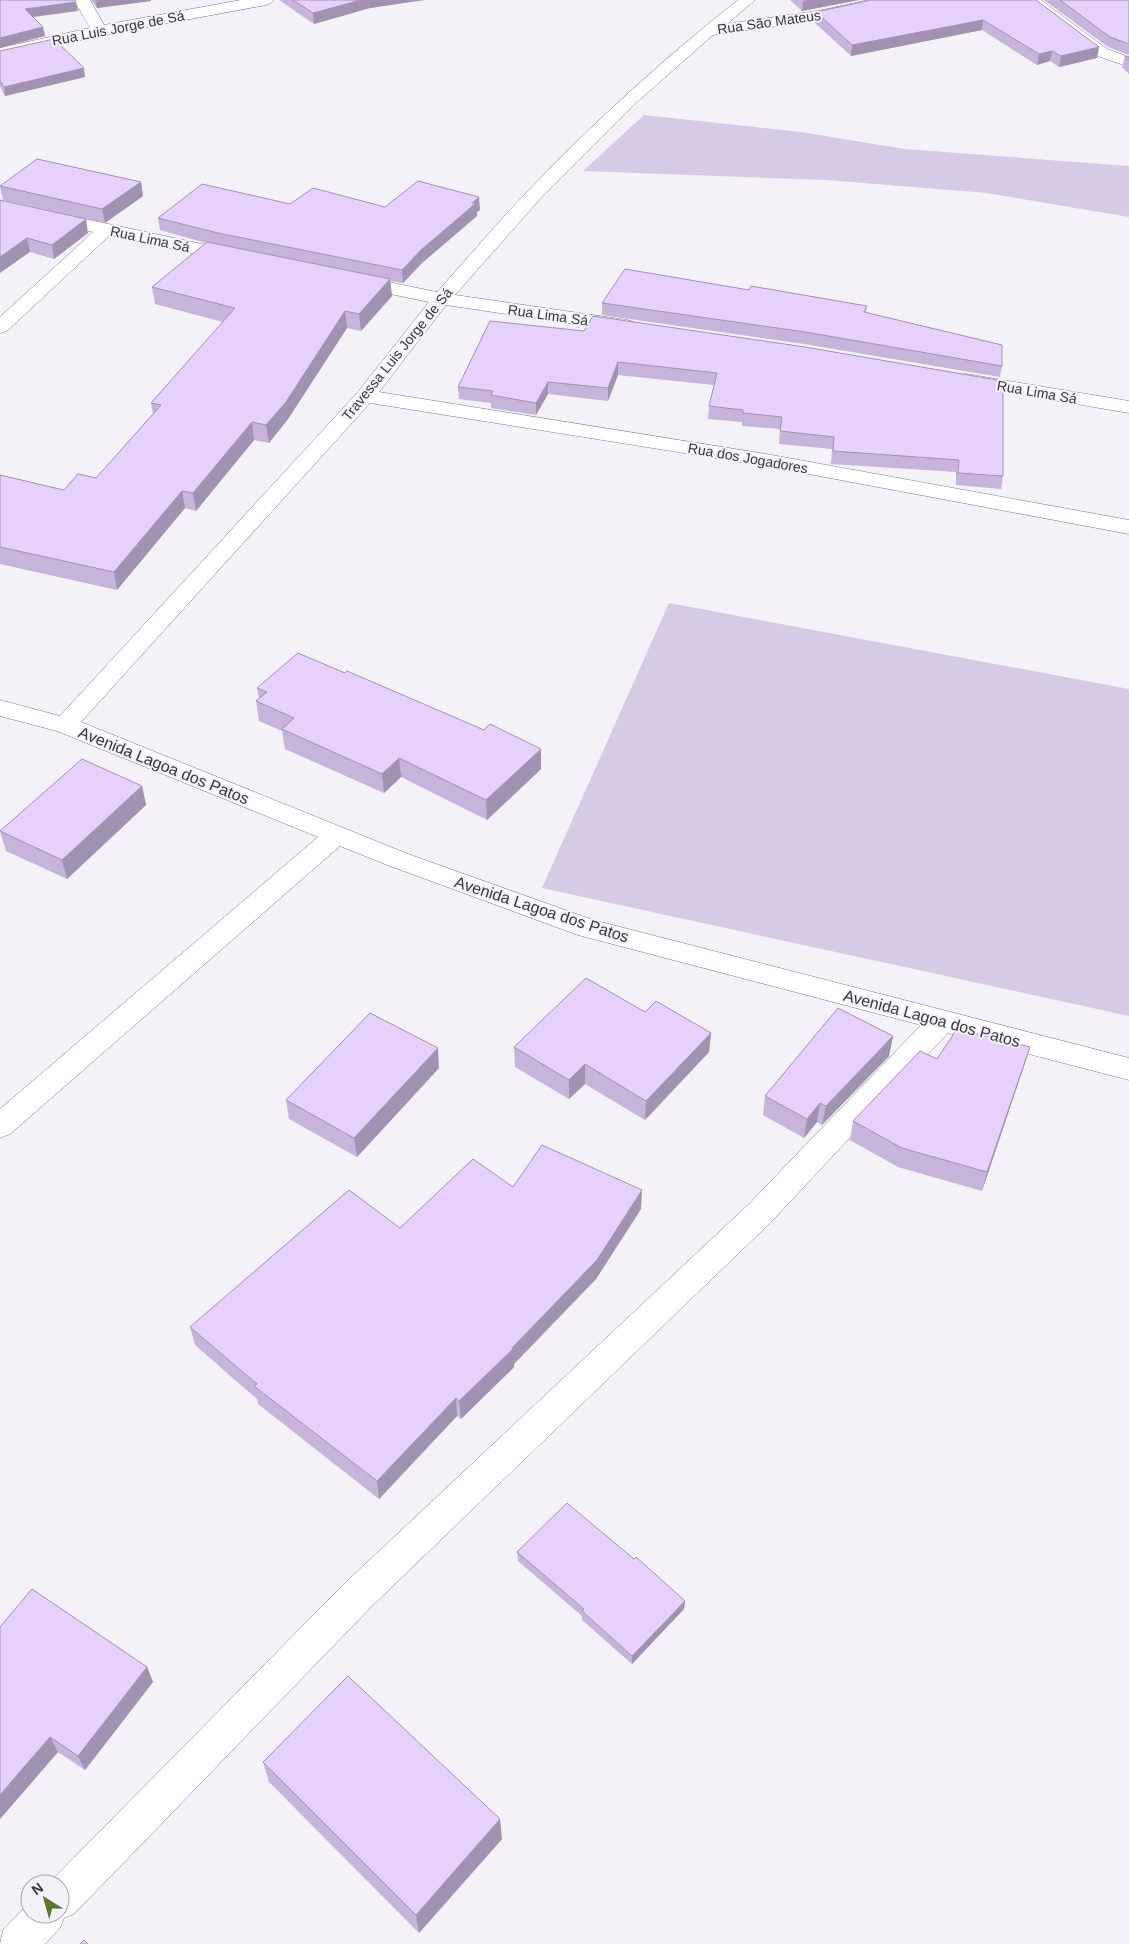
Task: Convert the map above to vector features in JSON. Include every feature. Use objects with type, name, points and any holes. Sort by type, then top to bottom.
[{"type":"street","points":[[82,0],[99,31]]},
{"type":"street","name":"Rua Luis Jorge de Sá","points":[[0,53],[99,31],[266,0]]},
{"type":"street","name":"Travessa Luis Jorge de Sá","points":[[65,725],[365,396],[441,299],[534,195],[631,99],[708,31],[747,0]]},
{"type":"street","name":"Rua São Mateus","points":[[708,31],[823,15],[889,0]]},
{"type":"street","points":[[1031,0],[1102,52],[1129,62]]},
{"type":"street","name":"Rua Lima Sá","points":[[0,206],[249,260]]},
{"type":"street","points":[[0,327],[106,230]]},
{"type":"street","name":"Rua Lima Sá","points":[[335,277],[441,299],[647,329]]},
{"type":"street","name":"Rua Lima Sá","points":[[952,377],[1129,407]]},
{"type":"street","name":"Rua dos Jogadores","points":[[365,396],[766,460],[1129,527]]},
{"type":"street","name":"Avenida Lagoa dos Patos","points":[[0,708],[65,725],[399,860],[588,928],[1129,1069]]},
{"type":"street","points":[[0,1126],[337,835]]},
{"type":"street","points":[[70,1890],[358,1595],[760,1213],[942,1021]]},
{"type":"street","points":[[17,1944],[36,1924]]},
{"type":"shaded area","points":[[644,115],[801,132],[905,149],[1129,166],[1129,217],[987,193],[826,180],[583,171]]},
{"type":"shaded area","points":[[669,603],[1129,689],[1129,1016],[542,888]]},
{"type":"building","points":[[0,0],[75,0],[76,2],[25,9],[43,27],[0,38]]},
{"type":"building","points":[[293,0],[361,0],[313,13]]},
{"type":"building","points":[[871,0],[1036,0],[1099,47],[1061,56],[1052,51],[1039,54],[983,20],[852,45],[816,12]]},
{"type":"building","points":[[1060,0],[1129,0],[1129,44],[1110,37]]},
{"type":"building","points":[[54,39],[84,68],[4,87],[0,80],[0,51]]},
{"type":"building","points":[[37,159],[141,182],[102,209],[0,186]]},
{"type":"building","points":[[418,181],[479,197],[472,203],[476,203],[421,250],[402,270],[218,233],[158,218],[202,184],[290,204],[313,188],[385,207]]},
{"type":"building","points":[[0,200],[86,219],[52,245],[27,238],[0,257]]},
{"type":"building","points":[[207,242],[390,279],[359,314],[345,311],[286,402],[266,425],[252,422],[193,493],[182,491],[114,572],[0,547],[0,475],[64,490],[78,474],[96,478],[161,405],[151,403],[235,308],[152,287]]},
{"type":"building","points":[[625,269],[749,290],[751,286],[867,306],[864,312],[1002,345],[1002,366],[805,332],[602,303]]},
{"type":"building","points":[[593,316],[805,347],[1003,381],[1003,476],[958,473],[959,460],[833,451],[834,437],[780,431],[782,417],[743,413],[743,410],[709,406],[717,373],[618,362],[608,388],[548,382],[536,403],[491,395],[493,391],[458,387],[490,321],[584,331]]},
{"type":"building","points":[[298,653],[345,673],[347,671],[484,730],[490,724],[541,749],[486,800],[399,758],[382,774],[282,729],[294,718],[256,701],[267,692],[257,688]]},
{"type":"building","points":[[82,759],[142,786],[62,860],[0,831]]},
{"type":"building","points":[[586,978],[645,1012],[656,1001],[711,1033],[646,1101],[585,1064],[569,1080],[514,1047]]},
{"type":"building","points":[[838,1008],[893,1036],[826,1106],[820,1103],[807,1119],[765,1096]]},
{"type":"building","points":[[370,1013],[438,1048],[354,1138],[286,1100]]},
{"type":"building","points":[[957,1029],[1030,1047],[987,1172],[902,1148],[853,1121],[920,1051],[937,1059]]},
{"type":"building","points":[[542,1145],[642,1190],[597,1260],[513,1349],[459,1401],[456,1398],[377,1481],[254,1386],[257,1384],[190,1327],[349,1190],[400,1228],[473,1159],[513,1187]]},
{"type":"building","points":[[567,1503],[634,1559],[636,1557],[685,1601],[632,1656],[582,1611],[584,1609],[517,1552]]},
{"type":"building","points":[[32,1589],[147,1667],[78,1756],[50,1737],[0,1795],[0,1627]]},
{"type":"building","points":[[348,1676],[500,1819],[416,1915],[263,1762]]},
{"type":"building","points":[[84,1940],[88,1944],[80,1944]]}]
